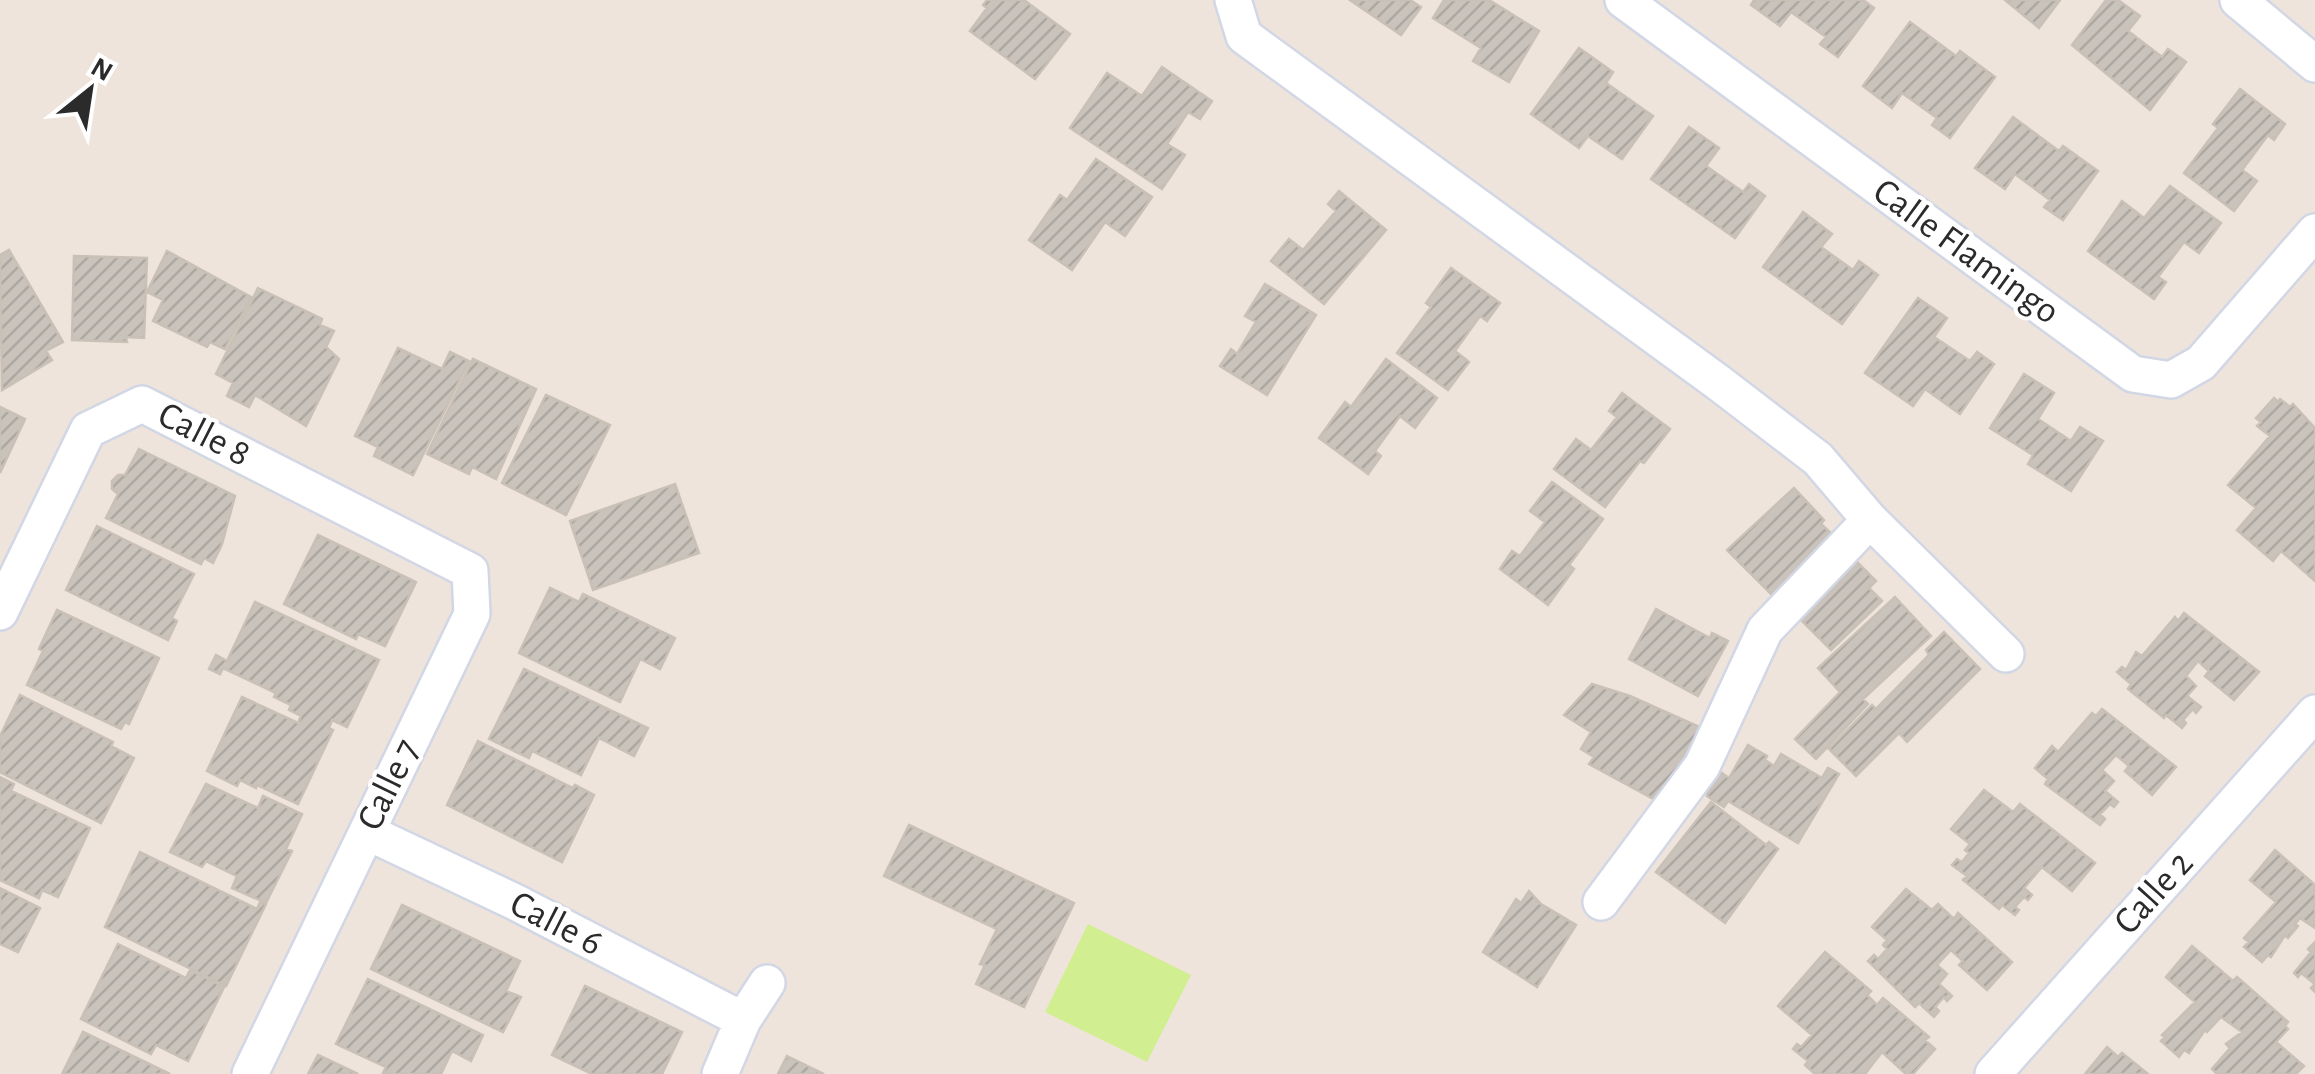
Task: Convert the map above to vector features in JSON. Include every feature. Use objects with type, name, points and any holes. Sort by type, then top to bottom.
[{"type":"street","points":[[1233,0],[1244,36],[1818,459],[1870,520],[2006,654]]},
{"type":"street","name":"Calle Flamingo","points":[[1624,0],[2133,374],[2172,380],[2201,363],[2306,242]]},
{"type":"street","points":[[2238,0],[2315,64]]},
{"type":"street","name":"Calle 8","points":[[0,612],[88,430],[142,404],[392,531]]},
{"type":"street","points":[[1601,902],[1702,766],[1765,630],[1870,520]]},
{"type":"street","name":"Calle 7","points":[[250,1074],[472,614],[470,571],[392,531]]},
{"type":"street","name":"Calle 2","points":[[1993,1074],[2315,713]]},
{"type":"street","name":"Calle 6","points":[[366,832],[515,902],[743,1020]]},
{"type":"street","points":[[720,1074],[743,1020],[767,982]]},
{"type":"green space","points":[[1088,924],[1191,975],[1147,1062],[1045,1012]]},
{"type":"building","points":[[987,0],[1024,0],[1070,34],[1035,79],[970,31],[987,8],[983,5]]},
{"type":"building","points":[[1350,0],[1410,0],[1421,7],[1401,35]]},
{"type":"building","points":[[1444,0],[1489,0],[1539,31],[1509,82],[1473,61],[1481,48],[1433,18]]},
{"type":"building","points":[[1754,0],[1863,0],[1874,8],[1838,57],[1820,44],[1826,37],[1791,12],[1780,26],[1751,5]]},
{"type":"building","points":[[2005,0],[2060,0],[2039,28]]},
{"type":"building","points":[[2106,0],[2118,0],[2140,16],[2128,31],[2162,57],[2168,49],[2186,62],[2150,110],[2072,45]]},
{"type":"building","points":[[1910,22],[1956,56],[1960,51],[1995,77],[1950,138],[1932,125],[1937,118],[1902,93],[1892,108],[1863,86]]},
{"type":"building","points":[[1579,48],[1613,72],[1606,83],[1653,116],[1622,159],[1588,136],[1579,148],[1531,114]]},
{"type":"building","points":[[1162,67],[1212,101],[1200,119],[1188,112],[1167,144],[1185,155],[1162,189],[1070,128],[1107,73],[1142,96]]},
{"type":"building","points":[[2240,89],[2285,124],[2274,140],[2268,135],[2242,170],[2257,181],[2234,211],[2184,173],[2218,128],[2213,124]]},
{"type":"building","points":[[2013,117],[2059,151],[2063,146],[2098,171],[2063,220],[2044,207],[2050,200],[2015,174],[2005,189],[1975,168]]},
{"type":"building","points":[[1689,127],[1719,148],[1706,166],[1743,192],[1749,184],[1765,196],[1735,238],[1651,179]]},
{"type":"building","points":[[1096,159],[1152,197],[1125,236],[1105,222],[1072,270],[1029,240],[1060,195],[1067,200]]},
{"type":"building","points":[[2170,186],[2221,223],[2199,253],[2184,242],[2158,277],[2166,282],[2154,299],[2088,251],[2122,201],[2144,218]]},
{"type":"building","points":[[1339,191],[1386,230],[1324,304],[1271,261],[1289,239],[1303,250],[1336,211],[1328,204]]},
{"type":"building","points":[[1803,212],[1832,234],[1821,247],[1853,270],[1859,261],[1878,275],[1842,324],[1763,267]]},
{"type":"building","points":[[9,250],[63,342],[46,351],[52,360],[2,390],[0,255]]},
{"type":"building","points":[[167,251],[251,297],[225,349],[210,342],[207,347],[153,321],[163,300],[147,292]]},
{"type":"building","points":[[74,256],[147,258],[144,338],[126,337],[127,342],[72,340]]},
{"type":"building","points":[[1451,268],[1500,303],[1487,321],[1480,316],[1455,351],[1469,362],[1448,390],[1397,353],[1431,307],[1426,303]]},
{"type":"building","points":[[1265,284],[1316,315],[1267,395],[1220,366],[1231,349],[1237,354],[1256,322],[1245,316]]},
{"type":"building","points":[[258,288],[322,319],[320,325],[334,331],[326,347],[339,359],[306,426],[255,395],[249,407],[227,396],[233,383],[216,374]]},
{"type":"building","points":[[1918,298],[1947,318],[1934,337],[1970,361],[1977,352],[1994,364],[1960,414],[1925,389],[1913,406],[1865,373]]},
{"type":"building","points":[[398,348],[442,369],[450,352],[469,361],[413,475],[374,456],[378,447],[355,436]]},
{"type":"building","points":[[473,359],[536,389],[496,479],[472,467],[469,474],[427,454]]},
{"type":"building","points":[[1386,359],[1437,398],[1415,428],[1400,416],[1375,451],[1381,456],[1368,474],[1319,438],[1345,402],[1351,407]]},
{"type":"building","points":[[2024,374],[2054,393],[2038,419],[2071,441],[2080,427],[2103,441],[2071,491],[2028,464],[2033,455],[1990,428]]},
{"type":"building","points":[[1622,393],[1670,429],[1605,507],[1554,469],[1576,439],[1591,450],[1617,417],[1609,411]]},
{"type":"building","points":[[546,395],[610,425],[566,515],[502,483]]},
{"type":"building","points":[[2274,398],[2290,407],[2293,404],[2315,428],[2315,581],[2281,551],[2273,561],[2237,530],[2256,508],[2228,485],[2270,436],[2257,426],[2261,422],[2256,418]]},
{"type":"building","points":[[0,407],[25,419],[0,473]]},
{"type":"building","points":[[139,449],[235,496],[213,563],[204,558],[201,564],[106,518],[118,494],[112,489],[112,481],[125,475]]},
{"type":"building","points":[[1552,482],[1603,519],[1569,565],[1574,569],[1548,605],[1500,569],[1512,551],[1520,556],[1545,522],[1530,511]]},
{"type":"building","points":[[675,484],[699,553],[593,590],[570,521]]},
{"type":"building","points":[[1794,488],[1835,537],[1774,597],[1727,550]]},
{"type":"building","points":[[97,526],[194,574],[172,618],[177,621],[168,640],[66,590]]},
{"type":"building","points":[[318,535],[416,582],[385,646],[358,634],[356,639],[284,604]]},
{"type":"building","points":[[1854,559],[1876,581],[1869,588],[1882,601],[1831,650],[1800,619]]},
{"type":"building","points":[[550,588],[579,602],[583,594],[675,638],[660,669],[640,659],[620,702],[519,653]]},
{"type":"building","points":[[1895,597],[1931,636],[1863,699],[1868,704],[1816,759],[1795,739],[1840,692],[1818,668]]},
{"type":"building","points":[[255,602],[379,660],[347,727],[332,720],[329,728],[333,730],[298,804],[257,785],[256,788],[240,780],[237,786],[207,771],[242,697],[298,723],[301,716],[289,710],[291,705],[274,697],[276,693],[223,668],[220,674],[209,669],[216,655],[227,661]]},
{"type":"building","points":[[1656,609],[1710,638],[1712,633],[1728,641],[1698,696],[1629,659]]},
{"type":"building","points":[[57,610],[159,658],[129,724],[125,722],[121,729],[27,685]]},
{"type":"building","points":[[2184,613],[2259,672],[2234,700],[2205,676],[2209,671],[2198,661],[2186,676],[2196,686],[2187,696],[2201,707],[2196,713],[2193,709],[2183,720],[2186,723],[2182,728],[2128,689],[2131,684],[2117,672],[2122,667],[2126,670],[2136,652],[2142,656],[2175,617],[2178,621]]},
{"type":"building","points":[[1944,632],[1980,669],[1907,742],[1899,733],[1856,776],[1829,749],[1872,705],[1876,709],[1929,655],[1926,650]]},
{"type":"building","points":[[524,669],[648,728],[634,756],[599,738],[581,775],[532,751],[529,758],[489,739]]},
{"type":"building","points":[[1592,684],[1702,728],[1661,803],[1589,764],[1594,757],[1581,749],[1591,732],[1564,715]]},
{"type":"building","points":[[20,695],[113,742],[111,746],[134,758],[101,823],[0,772],[0,736]]},
{"type":"building","points":[[2102,709],[2176,767],[2152,795],[2125,771],[2129,766],[2116,755],[2102,770],[2114,781],[2105,791],[2118,802],[2100,814],[2105,819],[2100,825],[2045,784],[2048,779],[2035,768],[2052,746],[2058,752],[2092,713],[2096,716]]},
{"type":"building","points":[[478,741],[594,795],[562,862],[447,805]]},
{"type":"building","points":[[1748,745],[1767,756],[1765,760],[1774,766],[1781,754],[1822,778],[1828,768],[1839,774],[1798,843],[1728,801],[1724,807],[1707,796],[1716,769],[1729,778]]},
{"type":"building","points":[[0,777],[14,784],[11,791],[90,828],[58,897],[42,890],[39,898],[0,880]]},
{"type":"building","points":[[206,784],[258,808],[263,796],[302,814],[286,849],[292,851],[266,903],[232,888],[237,876],[206,861],[202,867],[170,852]]},
{"type":"building","points":[[1984,790],[2013,812],[2020,804],[2095,863],[2072,891],[2042,867],[2024,888],[2032,895],[2015,907],[2019,910],[2015,915],[2002,905],[1999,909],[1963,880],[1967,876],[1952,865],[1957,859],[1962,862],[1970,844],[1951,829]]},
{"type":"building","points":[[1711,802],[1766,845],[1769,842],[1778,849],[1725,923],[1656,872]]},
{"type":"building","points":[[909,825],[1074,903],[1024,1007],[976,984],[985,965],[980,964],[997,929],[884,876]]},
{"type":"building","points":[[2275,850],[2315,885],[2315,928],[2300,918],[2288,938],[2285,935],[2271,957],[2268,955],[2262,962],[2244,947],[2249,942],[2244,938],[2276,902],[2250,880]]},
{"type":"building","points":[[140,852],[257,909],[260,902],[266,904],[226,986],[105,927]]},
{"type":"building","points":[[0,888],[40,908],[18,952],[0,944]]},
{"type":"building","points":[[1906,889],[1932,910],[1938,904],[1954,919],[1958,913],[2012,962],[1987,990],[1959,965],[1963,961],[1951,950],[1937,965],[1947,974],[1939,984],[1952,996],[1947,1001],[1944,997],[1935,1007],[1939,1011],[1934,1017],[1919,1003],[1915,1007],[1868,961],[1874,955],[1878,959],[1887,949],[1883,945],[1887,940],[1872,927]]},
{"type":"building","points":[[1529,891],[1541,904],[1576,925],[1537,987],[1483,952],[1516,899],[1521,903]]},
{"type":"building","points":[[402,905],[520,961],[506,991],[521,997],[503,1032],[371,969]]},
{"type":"building","points":[[2315,942],[2315,984],[2301,973],[2298,977],[2294,973]]},
{"type":"building","points":[[118,944],[186,978],[190,970],[224,987],[188,1061],[156,1045],[151,1054],[81,1019]]},
{"type":"building","points":[[2192,946],[2233,981],[2237,977],[2288,1022],[2288,1029],[2276,1042],[2304,1066],[2296,1074],[2217,1074],[2212,1069],[2230,1048],[2226,1044],[2242,1032],[2221,1017],[2205,1030],[2189,1053],[2184,1050],[2179,1057],[2161,1041],[2165,1037],[2162,1035],[2195,1002],[2166,977]]},
{"type":"building","points":[[1825,952],[1871,991],[1867,995],[1877,1005],[1883,998],[1929,1037],[1925,1040],[1935,1049],[1913,1074],[1906,1074],[1882,1052],[1865,1074],[1815,1074],[1805,1065],[1808,1061],[1793,1049],[1797,1044],[1801,1047],[1812,1035],[1778,1006]]},
{"type":"building","points":[[368,979],[483,1035],[471,1061],[452,1051],[441,1074],[385,1074],[386,1067],[336,1044]]},
{"type":"building","points":[[585,986],[682,1032],[662,1074],[592,1074],[552,1055]]},
{"type":"building","points":[[83,1032],[170,1074],[62,1074]]},
{"type":"building","points":[[2107,1047],[2118,1057],[2122,1053],[2148,1074],[2085,1074]]},
{"type":"building","points":[[318,1055],[358,1074],[308,1074]]},
{"type":"building","points":[[787,1056],[824,1074],[778,1074]]}]
